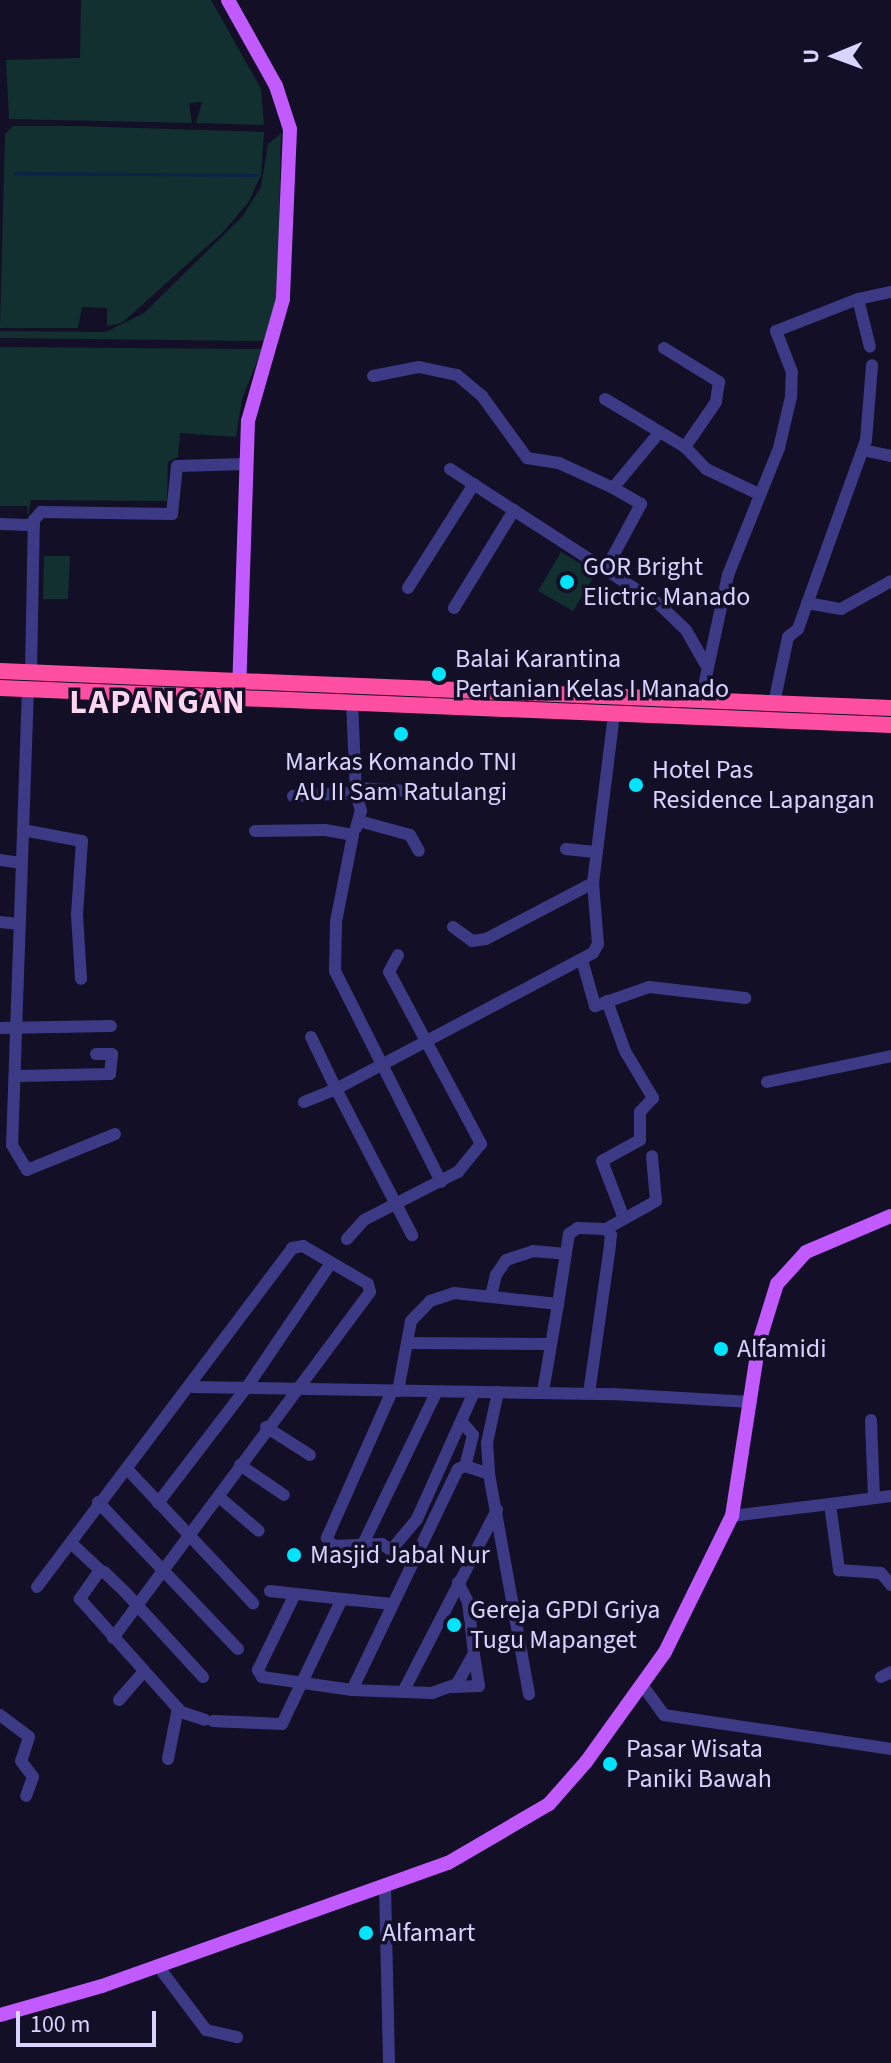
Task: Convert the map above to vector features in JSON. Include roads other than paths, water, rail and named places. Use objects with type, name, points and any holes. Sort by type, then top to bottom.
[{"type":"highway","points":[[0,671],[239,680],[614,715],[816,713],[891,708]]},
{"type":"highway","points":[[0,688],[352,702],[441,698],[774,703],[891,725]]},
{"type":"main road","points":[[228,0],[276,86],[290,129],[283,299],[252,400],[246,464],[239,699]]},
{"type":"main road","points":[[0,2015],[158,1966],[448,1863],[549,1804],[643,1686],[696,1596],[732,1516],[762,1329],[784,1274],[806,1252],[891,1216]]},
{"type":"street","points":[[701,700],[706,665],[728,575],[779,448],[792,386],[775,331],[858,299],[891,292]]},
{"type":"street","points":[[858,299],[870,347]]},
{"type":"street","points":[[664,348],[713,375],[721,390],[685,447]]},
{"type":"street","points":[[774,703],[788,637],[797,630],[863,450],[872,365]]},
{"type":"street","points":[[373,376],[419,367],[457,375],[482,396],[527,458],[559,463],[641,504],[606,569]]},
{"type":"street","points":[[605,399],[658,434],[685,447],[706,469],[759,494]]},
{"type":"street","points":[[613,488],[658,434]]},
{"type":"street","points":[[863,450],[891,456]]},
{"type":"street","points":[[31,671],[34,525],[41,512],[172,514],[177,466],[246,464]]},
{"type":"street","points":[[450,469],[606,569],[677,619],[706,665]]},
{"type":"street","points":[[408,588],[474,484]]},
{"type":"street","points":[[454,608],[514,510]]},
{"type":"street","points":[[0,524],[34,525]]},
{"type":"street","points":[[807,603],[841,609],[891,581]]},
{"type":"street","points":[[28,689],[17,1076],[6,1146],[27,1170],[115,1134]]},
{"type":"street","points":[[352,702],[359,821],[353,835],[336,922],[335,971],[380,1067],[441,1182]]},
{"type":"street","points":[[304,1102],[380,1067],[582,960],[598,944],[593,883],[614,715]]},
{"type":"street","points":[[293,796],[356,791],[476,795]]},
{"type":"street","points":[[359,821],[410,835],[419,851]]},
{"type":"street","points":[[23,830],[82,841],[77,915],[81,979]]},
{"type":"street","points":[[255,831],[325,830],[353,835]]},
{"type":"street","points":[[566,849],[597,852]]},
{"type":"street","points":[[0,860],[21,863]]},
{"type":"street","points":[[453,927],[472,941],[486,939],[593,883]]},
{"type":"street","points":[[0,922],[19,924]]},
{"type":"street","points":[[347,1239],[364,1220],[441,1182],[469,1162],[481,1144],[389,972],[398,955]]},
{"type":"street","points":[[582,960],[595,1006],[649,987],[745,998]]},
{"type":"street","points":[[607,1001],[625,1051],[653,1098],[640,1112],[640,1140],[602,1161],[623,1216]]},
{"type":"street","points":[[0,1028],[111,1026]]},
{"type":"street","points":[[311,1037],[412,1235]]},
{"type":"street","points":[[17,1076],[110,1074],[112,1054],[96,1054]]},
{"type":"street","points":[[767,1082],[891,1056]]},
{"type":"street","points":[[543,1392],[571,1230],[606,1229],[623,1216],[656,1201],[652,1156]]},
{"type":"street","points":[[589,1393],[609,1253],[606,1229]]},
{"type":"street","points":[[37,1587],[98,1502],[128,1470],[193,1387],[292,1248],[303,1246],[368,1284],[370,1292],[296,1386],[219,1497],[113,1638]]},
{"type":"street","points":[[491,1296],[506,1260],[533,1251],[566,1254]]},
{"type":"street","points":[[158,1503],[248,1385],[331,1263]]},
{"type":"street","points":[[409,1563],[392,1549],[363,1544],[333,1546],[327,1538],[395,1391],[411,1321],[430,1301],[454,1293],[558,1304]]},
{"type":"street","points":[[407,1343],[550,1344]]},
{"type":"street","points":[[193,1387],[248,1385],[436,1393],[589,1393],[751,1402]]},
{"type":"street","points":[[392,1549],[417,1519],[474,1392]]},
{"type":"street","points":[[498,1392],[487,1443],[489,1474],[529,1694]]},
{"type":"street","points":[[363,1544],[436,1393]]},
{"type":"street","points":[[871,1420],[874,1498]]},
{"type":"street","points":[[461,1421],[473,1435],[487,1443]]},
{"type":"street","points":[[266,1427],[310,1455]]},
{"type":"street","points":[[465,1466],[473,1435]]},
{"type":"street","points":[[240,1465],[284,1495]]},
{"type":"street","points":[[352,1690],[409,1563],[458,1469],[465,1466],[489,1474]]},
{"type":"street","points":[[128,1470],[253,1603]]},
{"type":"street","points":[[732,1516],[891,1496]]},
{"type":"street","points":[[219,1497],[259,1531]]},
{"type":"street","points":[[98,1502],[238,1649]]},
{"type":"street","points":[[830,1504],[839,1570],[881,1573],[891,1585]]},
{"type":"street","points":[[403,1692],[497,1510]]},
{"type":"street","points":[[71,1543],[203,1677]]},
{"type":"street","points":[[102,1572],[80,1599],[178,1708],[209,1720],[282,1724],[342,1599]]},
{"type":"street","points":[[295,1594],[258,1670],[262,1677],[352,1690],[403,1692],[453,1687],[467,1674],[474,1653],[468,1602],[458,1582]]},
{"type":"street","points":[[270,1591],[393,1604]]},
{"type":"street","points":[[119,1700],[144,1671]]},
{"type":"street","points":[[643,1686],[664,1715],[891,1749]]},
{"type":"street","points":[[168,1759],[178,1708]]},
{"type":"street","points":[[0,1715],[29,1737],[21,1761],[33,1777],[26,1796]]},
{"type":"street","points":[[385,1886],[389,2063]]},
{"type":"street","points":[[158,1966],[206,2030],[237,2037]]},
{"type":"waterway","points":[[15,173],[257,175]]},
{"type":"place","name":"GOR Bright Elictric Manado","points":[[567,582]]},
{"type":"place","name":"Balai Karantina Pertanian Kelas I Manado","points":[[439,674]]},
{"type":"place","name":"Markas Komando TNI AU II Sam Ratulangi","points":[[401,734]]},
{"type":"place","name":"Hotel Pas Residence Lapangan","points":[[636,785]]},
{"type":"place","name":"Alfamidi","points":[[721,1349]]},
{"type":"place","name":"Masjid Jabal Nur","points":[[294,1555]]},
{"type":"place","name":"Gereja GPDI Griya Tugu Mapanget","points":[[454,1625]]},
{"type":"place","name":"Pasar Wisata Paniki Bawah","points":[[610,1764]]},
{"type":"place","name":"Alfamart","points":[[366,1933]]},
{"type":"district","name":"LAPANGAN","points":[[158,703]]}]
